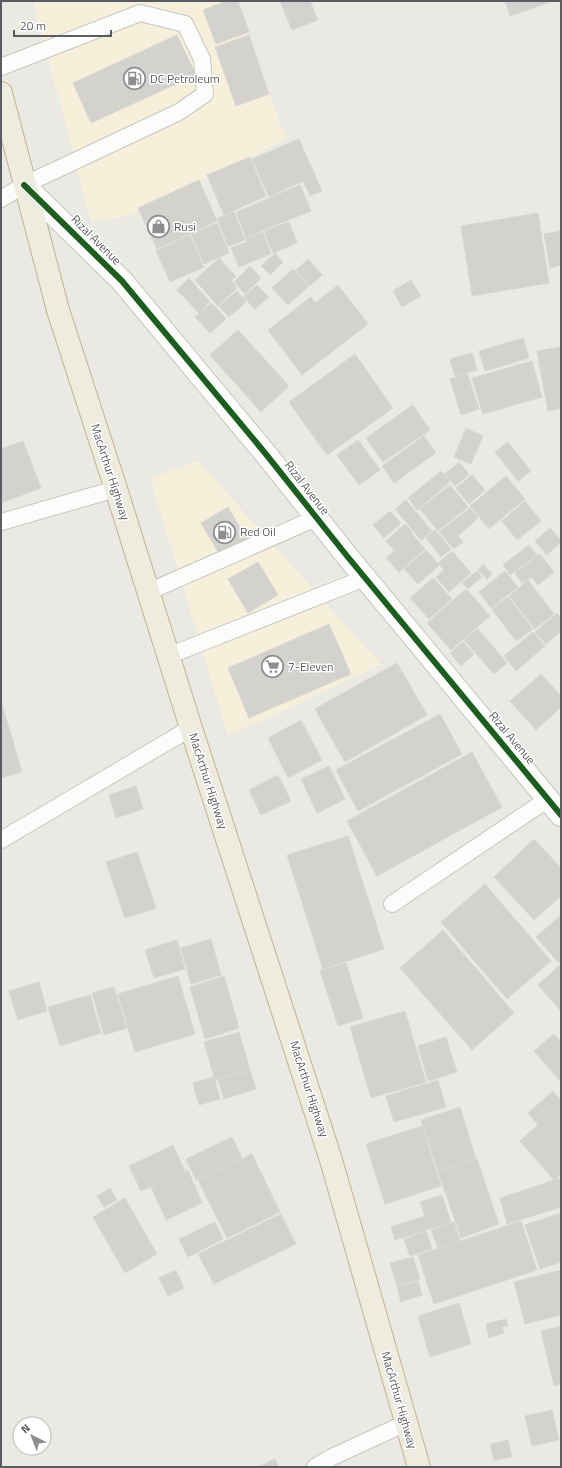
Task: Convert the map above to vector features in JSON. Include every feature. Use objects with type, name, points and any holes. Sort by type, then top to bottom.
[{"type":"highway","name":"MacArthur Highway","points":[[1,93],[58,310],[191,728],[332,1160],[419,1467]]},
{"type":"street","name":"Rizal Avenue","points":[[24,185],[122,281],[555,807]]},
{"type":"lane","points":[[1,67],[140,13],[185,24],[202,59],[205,94],[179,112],[24,185],[1,199]]},
{"type":"lane","points":[[1,522],[116,489]]},
{"type":"lane","points":[[148,592],[316,518]]},
{"type":"lane","points":[[168,656],[365,578]]},
{"type":"lane","points":[[1,840],[191,728]]},
{"type":"lane","points":[[392,904],[555,807]]},
{"type":"lane","points":[[315,1467],[332,1457],[406,1423]]},
{"type":"shaded area","points":[[33,1],[234,1],[286,139],[129,216],[91,222]]},
{"type":"shaded area","points":[[198,461],[381,665],[228,736],[150,478]]},
{"type":"building","points":[[227,1],[238,1],[249,32],[216,44],[203,10]]},
{"type":"building","points":[[280,1],[310,1],[318,20],[292,30]]},
{"type":"building","points":[[505,1],[553,1],[510,16]]},
{"type":"building","name":"DC Petroleum","points":[[177,35],[196,75],[91,123],[73,83]]},
{"type":"building","points":[[249,35],[269,94],[236,106],[215,47]]},
{"type":"building","points":[[299,139],[322,191],[310,196],[303,181],[269,197],[252,159]]},
{"type":"building","points":[[250,157],[266,196],[224,215],[207,175]]},
{"type":"building","points":[[199,180],[217,221],[157,249],[138,208]]},
{"type":"building","points":[[300,185],[311,211],[246,237],[236,212]]},
{"type":"building","points":[[234,212],[245,240],[228,246],[217,218]]},
{"type":"building","points":[[538,213],[549,283],[472,296],[461,226]]},
{"type":"building","points":[[289,222],[297,243],[273,253],[264,231]]},
{"type":"building","points":[[217,223],[229,253],[204,264],[191,234]]},
{"type":"building","points":[[561,231],[561,265],[550,268],[544,234]]},
{"type":"building","points":[[263,232],[271,254],[239,267],[231,248],[247,242],[245,238]]},
{"type":"building","points":[[190,235],[204,267],[170,282],[156,251]]},
{"type":"building","points":[[275,253],[283,262],[270,275],[261,266]]},
{"type":"building","points":[[219,258],[236,277],[231,280],[237,288],[218,306],[195,280]]},
{"type":"building","points":[[308,259],[322,275],[310,286],[296,270]]},
{"type":"building","points":[[250,266],[261,278],[245,294],[234,282]]},
{"type":"building","points":[[293,269],[309,286],[288,305],[272,288]]},
{"type":"building","points":[[189,278],[210,302],[199,313],[177,290]]},
{"type":"building","points":[[411,280],[421,296],[402,307],[393,291]]},
{"type":"building","points":[[257,285],[269,297],[255,309],[243,297]]},
{"type":"building","points":[[338,285],[368,324],[302,375],[268,330],[311,297],[315,303]]},
{"type":"building","points":[[237,291],[246,302],[229,317],[219,306]]},
{"type":"building","points":[[212,303],[226,319],[210,333],[195,317]]},
{"type":"building","points":[[238,330],[289,386],[261,412],[210,355]]},
{"type":"building","points":[[523,338],[529,358],[485,371],[479,351]]},
{"type":"building","points":[[561,347],[561,408],[548,411],[537,351]]},
{"type":"building","points":[[472,353],[477,370],[455,376],[450,359]]},
{"type":"building","points":[[355,354],[393,408],[327,455],[289,402]]},
{"type":"building","points":[[532,361],[542,397],[483,414],[472,378]]},
{"type":"building","points":[[467,373],[479,409],[461,415],[450,379]]},
{"type":"building","points":[[413,405],[430,430],[383,462],[366,438]]},
{"type":"building","points":[[466,428],[483,436],[471,464],[454,457]]},
{"type":"building","points":[[424,436],[436,453],[394,483],[382,466]]},
{"type":"building","points":[[358,440],[380,470],[359,485],[337,455]]},
{"type":"building","points":[[23,441],[41,488],[1,503],[1,449]]},
{"type":"building","points":[[508,442],[531,471],[518,481],[495,452]]},
{"type":"building","points":[[459,462],[469,474],[455,486],[445,474]]},
{"type":"building","points":[[441,471],[450,482],[417,510],[408,498]]},
{"type":"building","points":[[472,475],[485,490],[469,504],[456,488]]},
{"type":"building","points":[[506,476],[525,499],[489,529],[470,506]]},
{"type":"building","points":[[450,485],[468,507],[438,531],[420,509]]},
{"type":"building","points":[[406,500],[432,531],[421,540],[395,509]]},
{"type":"building","points":[[525,501],[541,521],[517,540],[502,521]]},
{"type":"building","points":[[228,507],[248,541],[221,557],[201,523]]},
{"type":"building","points":[[470,508],[478,518],[458,536],[463,542],[454,549],[439,532]]},
{"type":"building","points":[[390,511],[401,523],[384,538],[373,525]]},
{"type":"building","points":[[405,524],[413,533],[394,550],[386,541]]},
{"type":"building","points":[[550,528],[561,540],[561,542],[547,555],[535,541]]},
{"type":"building","points":[[435,530],[451,549],[441,557],[426,538]]},
{"type":"building","points":[[412,534],[425,549],[399,572],[386,558]]},
{"type":"building","points":[[529,545],[537,555],[510,575],[503,565]]},
{"type":"building","points":[[426,550],[439,565],[418,584],[404,569]]},
{"type":"building","points":[[452,551],[471,573],[449,592],[436,577],[444,570],[438,563]]},
{"type":"building","points":[[540,554],[554,572],[538,585],[531,577],[522,583],[515,573]]},
{"type":"building","points":[[258,562],[278,595],[248,613],[228,579]]},
{"type":"building","points":[[483,564],[492,574],[487,579],[478,570]]},
{"type":"building","points":[[477,571],[482,577],[468,589],[462,583]]},
{"type":"building","points":[[505,571],[518,587],[491,608],[479,592]]},
{"type":"building","points":[[433,578],[452,599],[429,619],[410,598]]},
{"type":"building","points":[[528,580],[554,614],[535,629],[509,596]]},
{"type":"building","points":[[466,589],[490,616],[451,650],[427,623]]},
{"type":"building","points":[[508,597],[533,629],[516,641],[492,609]]},
{"type":"building","points":[[557,613],[561,618],[561,631],[546,644],[535,632]]},
{"type":"building","points":[[329,624],[351,674],[249,718],[228,668]]},
{"type":"building","points":[[478,629],[507,663],[494,674],[464,640]]},
{"type":"building","points":[[533,632],[545,646],[516,671],[504,656]]},
{"type":"building","points":[[463,642],[474,654],[461,666],[450,653]]},
{"type":"building","points":[[397,663],[427,715],[345,762],[315,709]]},
{"type":"building","points":[[541,674],[561,696],[561,707],[536,730],[510,701]]},
{"type":"building","points":[[1,701],[22,772],[1,778]]},
{"type":"building","points":[[440,714],[462,754],[358,811],[336,770]]},
{"type":"building","points":[[301,720],[322,760],[288,778],[268,738]]},
{"type":"building","points":[[472,752],[502,807],[377,876],[347,821]]},
{"type":"building","points":[[329,766],[345,799],[317,813],[301,779]]},
{"type":"building","points":[[278,775],[291,801],[261,815],[249,790]]},
{"type":"building","points":[[136,786],[143,809],[116,818],[109,795]]},
{"type":"building","points":[[348,836],[384,949],[323,969],[287,855]]},
{"type":"building","points":[[534,839],[561,868],[561,896],[534,920],[494,877]]},
{"type":"building","points":[[137,852],[156,908],[125,918],[106,862]]},
{"type":"building","points":[[485,884],[551,961],[507,999],[441,922]]},
{"type":"building","points":[[561,915],[561,960],[558,962],[536,937]]},
{"type":"building","points":[[443,930],[514,1013],[472,1050],[400,968]]},
{"type":"building","points":[[211,939],[221,975],[191,984],[181,948]]},
{"type":"building","points":[[177,940],[185,969],[154,978],[145,950]]},
{"type":"building","points":[[346,963],[363,1018],[338,1026],[320,971]]},
{"type":"building","points":[[561,964],[561,1011],[538,985]]},
{"type":"building","points":[[178,976],[195,1034],[135,1052],[118,994]]},
{"type":"building","points":[[224,976],[239,1028],[205,1039],[190,987]]},
{"type":"building","points":[[39,982],[47,1011],[18,1020],[9,991]]},
{"type":"building","points":[[114,987],[127,1028],[104,1035],[92,993]]},
{"type":"building","points":[[90,995],[101,1033],[60,1046],[48,1007]]},
{"type":"building","points":[[405,1011],[426,1082],[371,1098],[350,1027]]},
{"type":"building","points":[[239,1032],[250,1070],[215,1080],[204,1042]]},
{"type":"building","points":[[554,1034],[561,1041],[561,1082],[534,1051]]},
{"type":"building","points":[[446,1037],[457,1072],[428,1081],[418,1046]]},
{"type":"building","points":[[250,1071],[256,1089],[224,1099],[218,1080]]},
{"type":"building","points":[[214,1077],[220,1099],[199,1105],[193,1083]]},
{"type":"building","points":[[438,1080],[446,1107],[394,1122],[386,1096]]},
{"type":"building","points":[[553,1091],[561,1101],[561,1174],[554,1180],[520,1141],[538,1125],[528,1113]]},
{"type":"building","points":[[460,1107],[476,1159],[438,1171],[421,1120]]},
{"type":"building","points":[[422,1126],[441,1186],[385,1204],[366,1144]]},
{"type":"building","points":[[232,1137],[242,1158],[196,1180],[186,1159]]},
{"type":"building","points":[[173,1145],[185,1171],[141,1191],[129,1166]]},
{"type":"building","points":[[252,1154],[280,1212],[227,1238],[198,1180]]},
{"type":"building","points":[[477,1159],[499,1224],[461,1238],[438,1172]]},
{"type":"building","points":[[188,1170],[202,1203],[166,1220],[151,1187]]},
{"type":"building","points":[[561,1178],[561,1207],[507,1224],[500,1198]]},
{"type":"building","points":[[110,1188],[117,1200],[104,1207],[97,1196]]},
{"type":"building","points":[[442,1195],[451,1222],[395,1240],[391,1227],[425,1216],[420,1202]]},
{"type":"building","points":[[125,1198],[157,1254],[125,1273],[93,1217]]},
{"type":"building","points":[[561,1213],[561,1262],[540,1269],[525,1225]]},
{"type":"building","points":[[281,1214],[296,1244],[214,1284],[198,1254]]},
{"type":"building","points":[[521,1221],[537,1270],[434,1304],[418,1255]]},
{"type":"building","points":[[215,1222],[223,1239],[188,1257],[179,1239]]},
{"type":"building","points":[[454,1222],[460,1241],[438,1248],[431,1230]]},
{"type":"building","points":[[426,1231],[432,1249],[410,1256],[404,1239]]},
{"type":"building","points":[[413,1257],[420,1279],[397,1286],[390,1263]]},
{"type":"building","points":[[176,1270],[184,1288],[168,1296],[159,1278]]},
{"type":"building","points":[[561,1270],[561,1315],[525,1324],[514,1282]]},
{"type":"building","points":[[418,1281],[422,1295],[401,1302],[397,1287]]},
{"type":"building","points":[[459,1303],[471,1344],[430,1357],[418,1316]]},
{"type":"building","points":[[506,1319],[508,1326],[502,1327],[504,1333],[489,1338],[486,1324]]},
{"type":"building","points":[[561,1326],[561,1384],[554,1386],[541,1331]]},
{"type":"building","points":[[552,1410],[559,1440],[532,1446],[525,1416]]},
{"type":"building","points":[[508,1440],[512,1457],[494,1460],[490,1444]]},
{"type":"building","points":[[275,1459],[279,1467],[258,1467]]},
{"type":"cycle path","points":[[24,185],[122,281],[265,453],[347,556],[561,815]]},
{"type":"place","name":"DC Petroleum","points":[[134,79]]},
{"type":"place","name":"Rusi","points":[[158,227]]},
{"type":"place","name":"Red Oil","points":[[225,532]]},
{"type":"place","name":"7-Eleven","points":[[272,667]]}]
